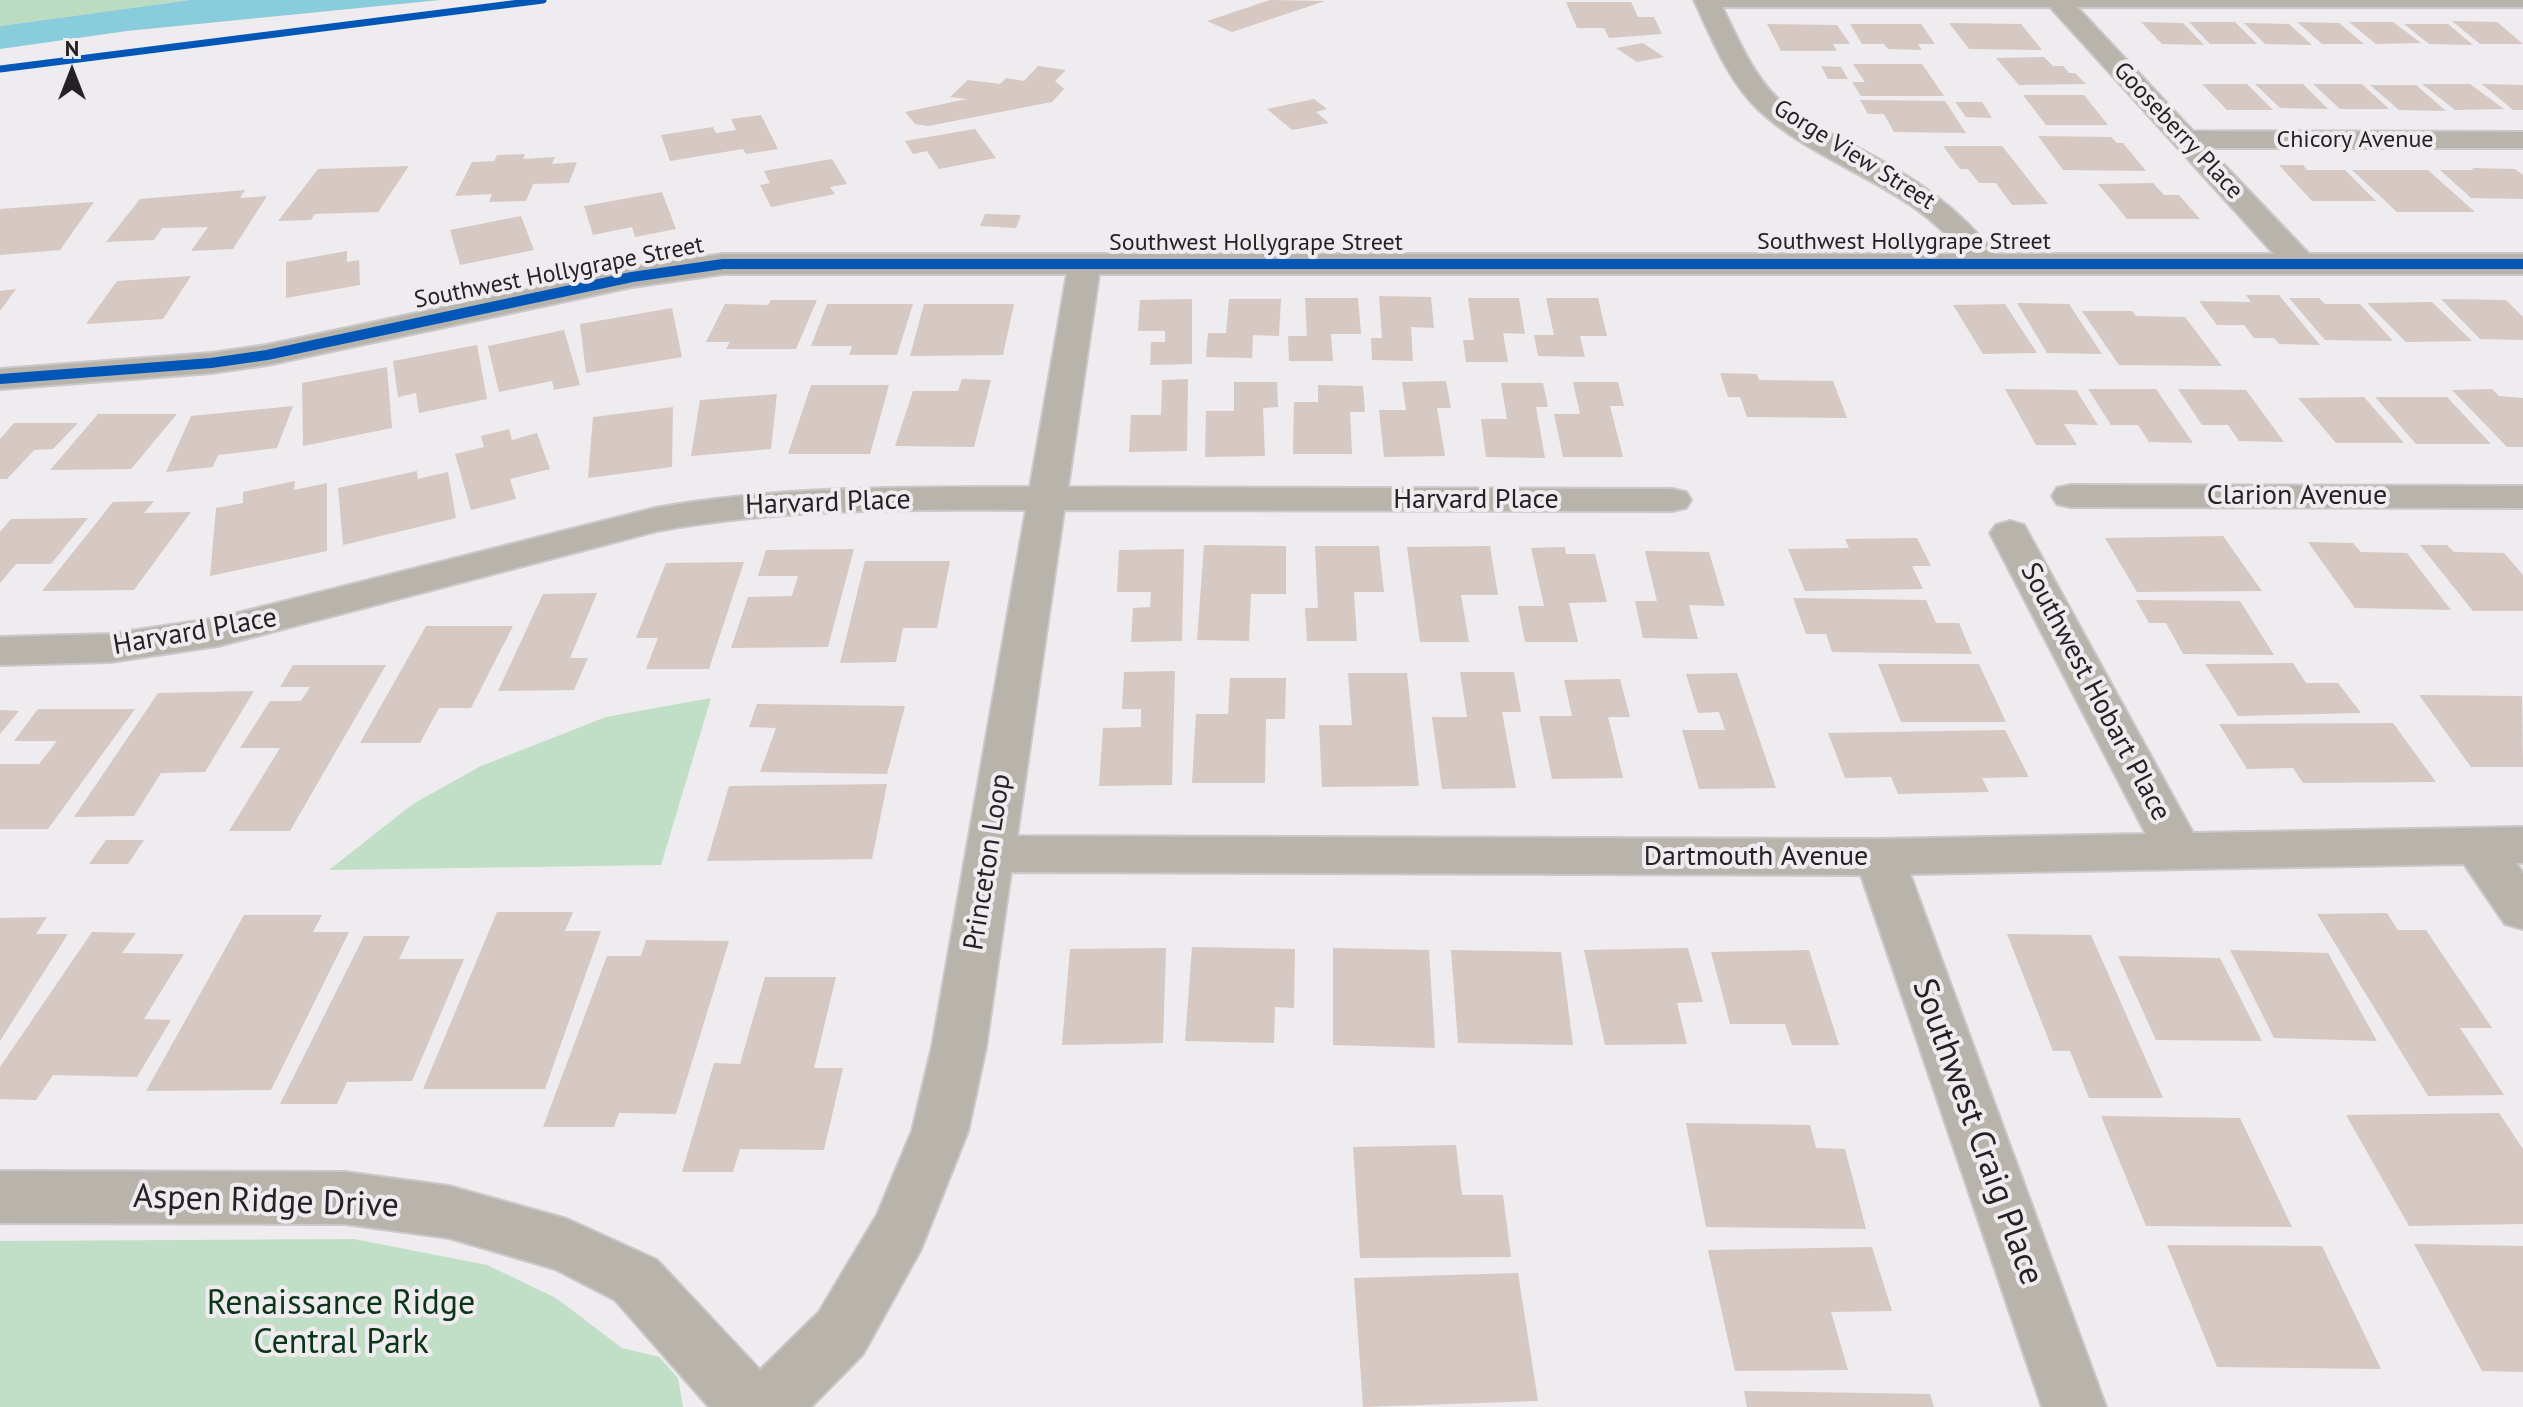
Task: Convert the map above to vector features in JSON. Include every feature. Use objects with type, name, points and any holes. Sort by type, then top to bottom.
[{"type":"street","points":[[1706,0],[2523,0]]},
{"type":"street","name":"Gorge View Street","points":[[1706,0],[1749,82],[1778,112],[1892,177],[1944,212],[1970,239],[1986,264]]},
{"type":"street","name":"Gooseberry Place","points":[[2057,0],[2299,263]]},
{"type":"street","name":"Chicory Avenue","points":[[2186,139],[2523,140]]},
{"type":"street","name":"Southwest Hollygrape Street","points":[[0,379],[211,363],[267,355],[632,277],[723,264],[2523,264]]},
{"type":"street","name":"Princeton Loop","points":[[767,1407],[841,1333],[900,1230],[940,1131],[959,1047],[1084,266]]},
{"type":"street","name":"Clarion Avenue","points":[[2071,496],[2523,497]]},
{"type":"street","name":"Harvard Place","points":[[0,651],[124,647],[218,632],[655,520],[720,507],[839,501],[1046,499],[1672,500]]},
{"type":"street","name":"Southwest Hobart Place","points":[[2010,533],[2179,851]]},
{"type":"street","points":[[2476,845],[2523,910]]},
{"type":"street","name":"Dartmouth Avenue","points":[[989,854],[1879,857],[2523,845]]},
{"type":"street","name":"Southwest Craig Place","points":[[1879,857],[2074,1407]]},
{"type":"street","name":"Aspen Ridge Drive","points":[[0,1197],[345,1198],[449,1212],[567,1246],[636,1280],[751,1407]]},
{"type":"green space","points":[[0,0],[190,0],[0,26]]},
{"type":"green space","points":[[711,698],[661,865],[329,870],[413,804],[481,766],[606,717]]},
{"type":"green space","name":"Renaissance Ridge Central Park","points":[[354,1239],[487,1265],[556,1298],[622,1348],[659,1357],[678,1378],[683,1407],[0,1407],[0,1241]]},
{"type":"water","points":[[190,0],[440,0],[127,31],[0,49],[0,26]]},
{"type":"building","points":[[1270,0],[1325,1],[1232,32],[1207,21]]},
{"type":"building","points":[[1566,2],[1631,2],[1638,17],[1654,17],[1662,34],[1609,38],[1604,28],[1577,28]]},
{"type":"building","points":[[2452,21],[2497,22],[2523,44],[2480,44]]},
{"type":"building","points":[[2141,22],[2183,23],[2204,45],[2162,44]]},
{"type":"building","points":[[2189,22],[2235,22],[2257,44],[2210,44]]},
{"type":"building","points":[[2297,22],[2339,23],[2364,44],[2322,44]]},
{"type":"building","points":[[2349,22],[2393,22],[2421,43],[2376,44]]},
{"type":"building","points":[[1949,23],[2021,24],[2042,50],[1969,49]]},
{"type":"building","points":[[2244,23],[2289,24],[2312,45],[2265,44]]},
{"type":"building","points":[[1767,24],[1837,25],[1850,44],[1833,44],[1837,51],[1781,51]]},
{"type":"building","points":[[1850,24],[1921,24],[1935,44],[1918,44],[1922,50],[1862,44]]},
{"type":"building","points":[[2404,24],[2448,24],[2473,45],[2429,44]]},
{"type":"building","points":[[1643,43],[1664,57],[1637,62],[1616,48]]},
{"type":"building","points":[[2044,57],[2053,66],[2063,66],[2069,73],[2075,73],[2086,84],[2019,85],[1996,58]]},
{"type":"building","points":[[1853,64],[1922,64],[1944,96],[1861,96],[1852,82],[1865,82]]},
{"type":"building","points":[[1038,66],[1066,70],[1055,81],[1064,89],[1052,102],[928,126],[915,124],[905,112],[967,99],[950,97],[968,80],[1000,84],[1006,78],[1024,81]]},
{"type":"building","points":[[1821,66],[1841,67],[1848,79],[1828,79]]},
{"type":"building","points":[[2202,84],[2247,84],[2273,110],[2227,110]]},
{"type":"building","points":[[2255,84],[2303,84],[2328,109],[2280,108]]},
{"type":"building","points":[[2313,84],[2362,84],[2389,109],[2340,109]]},
{"type":"building","points":[[2422,84],[2470,84],[2504,109],[2455,110]]},
{"type":"building","points":[[2482,84],[2523,85],[2523,110],[2513,110]]},
{"type":"building","points":[[2370,85],[2416,85],[2446,111],[2399,110]]},
{"type":"building","points":[[2023,95],[2084,95],[2108,125],[2046,125]]},
{"type":"building","points":[[1314,99],[1327,109],[1316,112],[1329,123],[1292,130],[1267,109]]},
{"type":"building","points":[[1860,100],[1945,101],[1966,133],[1894,132],[1884,114],[1868,114]]},
{"type":"building","points":[[1955,102],[1982,102],[1992,118],[1966,117]]},
{"type":"building","points":[[761,115],[778,149],[746,154],[743,149],[670,161],[661,135],[713,127],[716,133],[736,130],[731,119]]},
{"type":"building","points":[[975,129],[996,158],[939,169],[927,151],[913,154],[905,141]]},
{"type":"building","points":[[2038,136],[2111,137],[2117,143],[2123,143],[2146,171],[2063,170]]},
{"type":"building","points":[[1943,146],[2002,146],[2048,204],[2012,205],[1996,183],[1979,183],[1968,169],[1960,169]]},
{"type":"building","points":[[525,154],[523,159],[555,157],[552,164],[577,162],[569,183],[533,184],[526,201],[489,202],[492,194],[455,196],[472,162],[494,161],[497,155]]},
{"type":"building","points":[[832,159],[847,184],[830,187],[835,194],[771,207],[760,185],[770,183],[764,171]]},
{"type":"building","points":[[2279,165],[2303,165],[2307,170],[2345,170],[2376,201],[2312,201]]},
{"type":"building","points":[[409,166],[378,212],[315,214],[311,220],[278,221],[318,169]]},
{"type":"building","points":[[2472,168],[2515,169],[2523,175],[2523,199],[2471,198],[2440,170],[2474,170]]},
{"type":"building","points":[[2352,170],[2428,170],[2475,212],[2397,212]]},
{"type":"building","points":[[2153,183],[2164,195],[2179,195],[2200,219],[2127,219],[2098,184]]},
{"type":"building","points":[[245,190],[240,198],[267,196],[233,249],[191,251],[208,227],[162,228],[154,240],[106,242],[140,199]]},
{"type":"building","points":[[662,192],[676,229],[635,237],[632,227],[593,235],[584,206]]},
{"type":"building","points":[[94,202],[60,250],[0,255],[0,209]]},
{"type":"building","points":[[985,214],[1021,215],[1016,228],[980,226]]},
{"type":"building","points":[[521,216],[534,250],[460,265],[450,230]]},
{"type":"building","points":[[347,251],[347,262],[359,260],[360,285],[286,298],[286,262]]},
{"type":"building","points":[[191,276],[163,319],[86,324],[117,281]]},
{"type":"building","points":[[16,289],[0,311],[0,291]]},
{"type":"building","points":[[2246,295],[2279,295],[2320,345],[2279,344],[2274,338],[2254,338],[2244,325],[2217,325],[2199,301],[2251,302]]},
{"type":"building","points":[[1379,296],[1431,297],[1434,328],[1411,327],[1413,361],[1372,360],[1371,338],[1382,338]]},
{"type":"building","points":[[1305,298],[1358,298],[1361,334],[1331,334],[1333,361],[1289,361],[1288,336],[1307,336]]},
{"type":"building","points":[[1468,298],[1519,298],[1525,334],[1503,333],[1508,362],[1466,362],[1463,340],[1474,340]]},
{"type":"building","points":[[1546,298],[1598,298],[1607,336],[1580,336],[1585,357],[1538,356],[1534,335],[1554,335]]},
{"type":"building","points":[[2289,298],[2319,298],[2325,304],[2360,304],[2393,341],[2325,340]]},
{"type":"building","points":[[1192,299],[1192,364],[1150,365],[1151,342],[1165,342],[1165,331],[1138,331],[1140,300]]},
{"type":"building","points":[[1229,299],[1281,299],[1279,336],[1253,335],[1252,358],[1206,357],[1208,333],[1226,333]]},
{"type":"building","points":[[2441,299],[2506,300],[2523,317],[2523,340],[2480,339]]},
{"type":"building","points":[[771,300],[817,300],[796,349],[726,349],[730,342],[706,342],[725,304],[768,305]]},
{"type":"building","points":[[2432,302],[2472,341],[2406,342],[2367,303]]},
{"type":"building","points":[[2017,303],[2069,304],[2102,354],[2047,353]]},
{"type":"building","points":[[827,304],[913,304],[897,355],[849,355],[852,346],[811,346]]},
{"type":"building","points":[[924,304],[1014,304],[1003,355],[910,356]]},
{"type":"building","points":[[2005,304],[2037,353],[1983,354],[1953,305]]},
{"type":"building","points":[[672,308],[682,357],[586,373],[580,324]]},
{"type":"building","points":[[2082,311],[2132,311],[2136,316],[2185,317],[2222,366],[2119,365]]},
{"type":"building","points":[[564,330],[580,385],[554,390],[552,381],[499,392],[488,346]]},
{"type":"building","points":[[477,345],[487,399],[419,413],[416,393],[398,397],[393,361]]},
{"type":"building","points":[[387,367],[392,428],[303,446],[302,383]]},
{"type":"building","points":[[1720,373],[1757,374],[1759,380],[1833,381],[1847,418],[1747,417],[1740,397],[1728,397]]},
{"type":"building","points":[[962,379],[991,380],[974,447],[895,446],[913,391],[958,391]]},
{"type":"building","points":[[1188,379],[1187,451],[1129,452],[1131,415],[1161,415],[1162,380]]},
{"type":"building","points":[[1446,381],[1451,408],[1437,408],[1445,456],[1384,457],[1379,410],[1406,410],[1402,382]]},
{"type":"building","points":[[1234,382],[1277,382],[1278,407],[1263,408],[1265,456],[1205,457],[1206,411],[1234,411]]},
{"type":"building","points":[[1573,382],[1618,382],[1624,406],[1610,406],[1623,457],[1563,457],[1554,414],[1580,414]]},
{"type":"building","points":[[1501,383],[1543,383],[1548,407],[1536,407],[1545,458],[1486,457],[1481,419],[1507,419]]},
{"type":"building","points":[[811,385],[889,385],[870,454],[788,454]]},
{"type":"building","points":[[1318,385],[1363,386],[1365,412],[1350,412],[1352,454],[1293,454],[1294,402],[1318,402]]},
{"type":"building","points":[[2005,389],[2076,390],[2098,425],[2064,424],[2077,445],[2036,445]]},
{"type":"building","points":[[2088,389],[2156,389],[2193,443],[2149,442],[2138,425],[2111,425]]},
{"type":"building","points":[[2178,389],[2246,390],[2284,442],[2239,441],[2228,425],[2202,425]]},
{"type":"building","points":[[2492,389],[2499,396],[2523,398],[2523,447],[2507,447],[2452,390]]},
{"type":"building","points":[[777,394],[771,449],[691,456],[700,400]]},
{"type":"building","points":[[2364,397],[2404,443],[2336,443],[2298,398]]},
{"type":"building","points":[[2375,397],[2447,397],[2491,444],[2416,444]]},
{"type":"building","points":[[293,406],[277,448],[218,455],[213,467],[166,472],[191,416]]},
{"type":"building","points":[[673,407],[672,467],[588,478],[593,417]]},
{"type":"building","points":[[98,414],[177,414],[131,469],[50,470]]},
{"type":"building","points":[[14,423],[78,423],[53,449],[34,450],[7,479],[0,479],[0,439]]},
{"type":"building","points":[[509,429],[512,440],[537,433],[550,469],[510,479],[516,499],[471,510],[455,454],[484,447],[481,436]]},
{"type":"building","points":[[417,471],[418,479],[448,472],[456,518],[343,545],[338,488]]},
{"type":"building","points":[[295,481],[294,490],[327,483],[327,551],[210,576],[216,508],[243,503],[243,492]]},
{"type":"building","points":[[154,501],[144,513],[191,512],[134,590],[42,591],[113,502]]},
{"type":"building","points":[[88,518],[51,564],[16,564],[0,583],[0,532],[11,519]]},
{"type":"building","points":[[2223,536],[2262,591],[2137,592],[2105,538]]},
{"type":"building","points":[[1917,538],[1931,566],[1912,566],[1923,589],[1805,591],[1788,549],[1849,548],[1845,539]]},
{"type":"building","points":[[2308,542],[2353,543],[2361,552],[2407,553],[2451,610],[2355,608]]},
{"type":"building","points":[[1204,545],[1286,546],[1286,594],[1251,594],[1249,641],[1197,640]]},
{"type":"building","points":[[2420,545],[2447,545],[2454,552],[2504,553],[2523,575],[2523,611],[2473,611]]},
{"type":"building","points":[[1315,546],[1379,546],[1384,592],[1354,592],[1357,641],[1307,641],[1305,608],[1318,608]]},
{"type":"building","points":[[1490,546],[1498,595],[1461,595],[1469,642],[1420,642],[1407,547]]},
{"type":"building","points":[[1565,547],[1566,554],[1595,554],[1607,602],[1569,603],[1578,642],[1525,642],[1518,606],[1544,606],[1531,548]]},
{"type":"building","points":[[854,549],[828,647],[731,648],[748,597],[792,596],[798,576],[758,576],[766,550]]},
{"type":"building","points":[[1184,549],[1182,641],[1131,642],[1133,608],[1150,607],[1151,592],[1117,592],[1119,550]]},
{"type":"building","points":[[1645,551],[1709,552],[1725,606],[1689,605],[1698,639],[1643,638],[1635,601],[1657,601]]},
{"type":"building","points":[[865,561],[950,561],[937,628],[903,628],[896,662],[840,663]]},
{"type":"building","points":[[744,562],[709,669],[646,669],[658,638],[636,638],[666,563]]},
{"type":"building","points":[[597,593],[570,658],[588,658],[574,690],[498,691],[543,594]]},
{"type":"building","points":[[1793,598],[1926,600],[1936,623],[1959,623],[1972,654],[1832,652],[1826,634],[1806,634]]},
{"type":"building","points":[[2136,600],[2240,601],[2274,655],[2183,654],[2166,623],[2149,623]]},
{"type":"building","points":[[426,626],[513,626],[471,708],[439,708],[420,743],[360,743]]},
{"type":"building","points":[[2293,663],[2306,683],[2338,683],[2361,713],[2238,716],[2205,664]]},
{"type":"building","points":[[1878,664],[1979,664],[2006,722],[1901,722]]},
{"type":"building","points":[[293,665],[386,665],[290,831],[229,831],[280,748],[240,748],[270,701],[301,701],[310,687],[280,687]]},
{"type":"building","points":[[1175,671],[1172,785],[1099,786],[1103,728],[1141,727],[1141,709],[1122,709],[1124,672]]},
{"type":"building","points":[[1460,672],[1514,672],[1521,712],[1502,712],[1516,788],[1442,789],[1432,717],[1467,717]]},
{"type":"building","points":[[1348,673],[1407,673],[1419,786],[1322,787],[1319,725],[1352,725]]},
{"type":"building","points":[[1737,673],[1776,788],[1699,789],[1682,730],[1725,730],[1719,712],[1698,713],[1686,674]]},
{"type":"building","points":[[1230,678],[1286,678],[1285,719],[1266,719],[1265,783],[1192,783],[1196,714],[1228,714]]},
{"type":"building","points":[[1620,679],[1630,717],[1608,717],[1623,778],[1552,779],[1539,716],[1572,716],[1564,680]]},
{"type":"building","points":[[254,691],[205,772],[161,773],[134,816],[74,817],[158,693]]},
{"type":"building","points":[[2419,695],[2522,696],[2523,767],[2471,767]]},
{"type":"building","points":[[757,704],[905,706],[887,774],[760,772],[776,728],[749,727]]},
{"type":"building","points":[[38,709],[135,709],[48,829],[0,829],[0,764],[39,764],[57,741],[14,741]]},
{"type":"building","points":[[0,710],[19,711],[0,734]]},
{"type":"building","points":[[2393,723],[2436,782],[2303,783],[2293,768],[2247,769],[2219,724]]},
{"type":"building","points":[[2005,730],[2029,777],[1982,778],[1989,792],[1898,794],[1891,777],[1845,778],[1828,733]]},
{"type":"building","points":[[887,784],[872,859],[707,861],[729,786]]},
{"type":"building","points":[[106,840],[144,840],[128,864],[89,864]]},
{"type":"building","points":[[497,912],[573,912],[565,931],[601,931],[545,1089],[423,1089]]},
{"type":"building","points":[[2387,913],[2398,930],[2426,930],[2492,1028],[2460,1028],[2504,1095],[2428,1096],[2317,914]]},
{"type":"building","points":[[244,915],[322,915],[313,932],[349,932],[271,1090],[146,1091]]},
{"type":"building","points":[[47,917],[36,934],[68,934],[0,1041],[0,918]]},
{"type":"building","points":[[92,932],[136,933],[122,953],[184,954],[144,1019],[171,1020],[137,1077],[53,1075],[36,1100],[0,1099],[0,1067]]},
{"type":"building","points":[[2007,934],[2091,935],[2163,1098],[2089,1098],[2070,1051],[2053,1051]]},
{"type":"building","points":[[364,936],[410,936],[399,959],[464,959],[412,1081],[347,1082],[337,1104],[280,1104]]},
{"type":"building","points":[[646,940],[729,941],[676,1114],[619,1113],[614,1127],[543,1127],[607,956],[641,956]]},
{"type":"building","points":[[1192,947],[1295,949],[1294,1008],[1275,1007],[1274,1043],[1185,1041]]},
{"type":"building","points":[[1166,948],[1163,1043],[1062,1045],[1070,949]]},
{"type":"building","points":[[1333,948],[1429,950],[1435,1048],[1333,1045]]},
{"type":"building","points":[[1688,948],[1703,1002],[1677,1003],[1687,1044],[1605,1045],[1584,950]]},
{"type":"building","points":[[1451,950],[1561,952],[1573,1045],[1458,1043]]},
{"type":"building","points":[[1809,950],[1839,1045],[1792,1045],[1785,1024],[1730,1024],[1711,952]]},
{"type":"building","points":[[2230,950],[2328,953],[2377,1041],[2274,1038]]},
{"type":"building","points":[[2118,956],[2220,958],[2262,1041],[2156,1040]]},
{"type":"building","points":[[765,977],[836,977],[814,1068],[843,1068],[824,1150],[740,1149],[733,1172],[682,1172],[714,1063],[740,1064]]},
{"type":"building","points":[[2499,1113],[2523,1149],[2523,1224],[2409,1226],[2346,1115]]},
{"type":"building","points":[[2101,1116],[2240,1118],[2292,1227],[2146,1226]]},
{"type":"building","points":[[1686,1123],[1810,1125],[1816,1148],[1845,1149],[1866,1229],[1706,1227]]},
{"type":"building","points":[[1456,1145],[1462,1195],[1503,1195],[1511,1257],[1360,1258],[1353,1147]]},
{"type":"building","points":[[2414,1244],[2523,1246],[2523,1372],[2482,1371]]},
{"type":"building","points":[[2167,1245],[2322,1246],[2381,1369],[2217,1367]]},
{"type":"building","points":[[1872,1247],[1892,1311],[1831,1312],[1848,1370],[1735,1371],[1708,1250]]},
{"type":"building","points":[[1518,1273],[1538,1401],[1363,1407],[1354,1278]]},
{"type":"building","points":[[1744,1391],[1930,1394],[1934,1407],[1747,1407]]},
{"type":"cycle path","points":[[0,69],[543,0]]},
{"type":"cycle path","points":[[0,379],[211,363],[267,355],[632,277],[723,264],[2523,264]]}]
